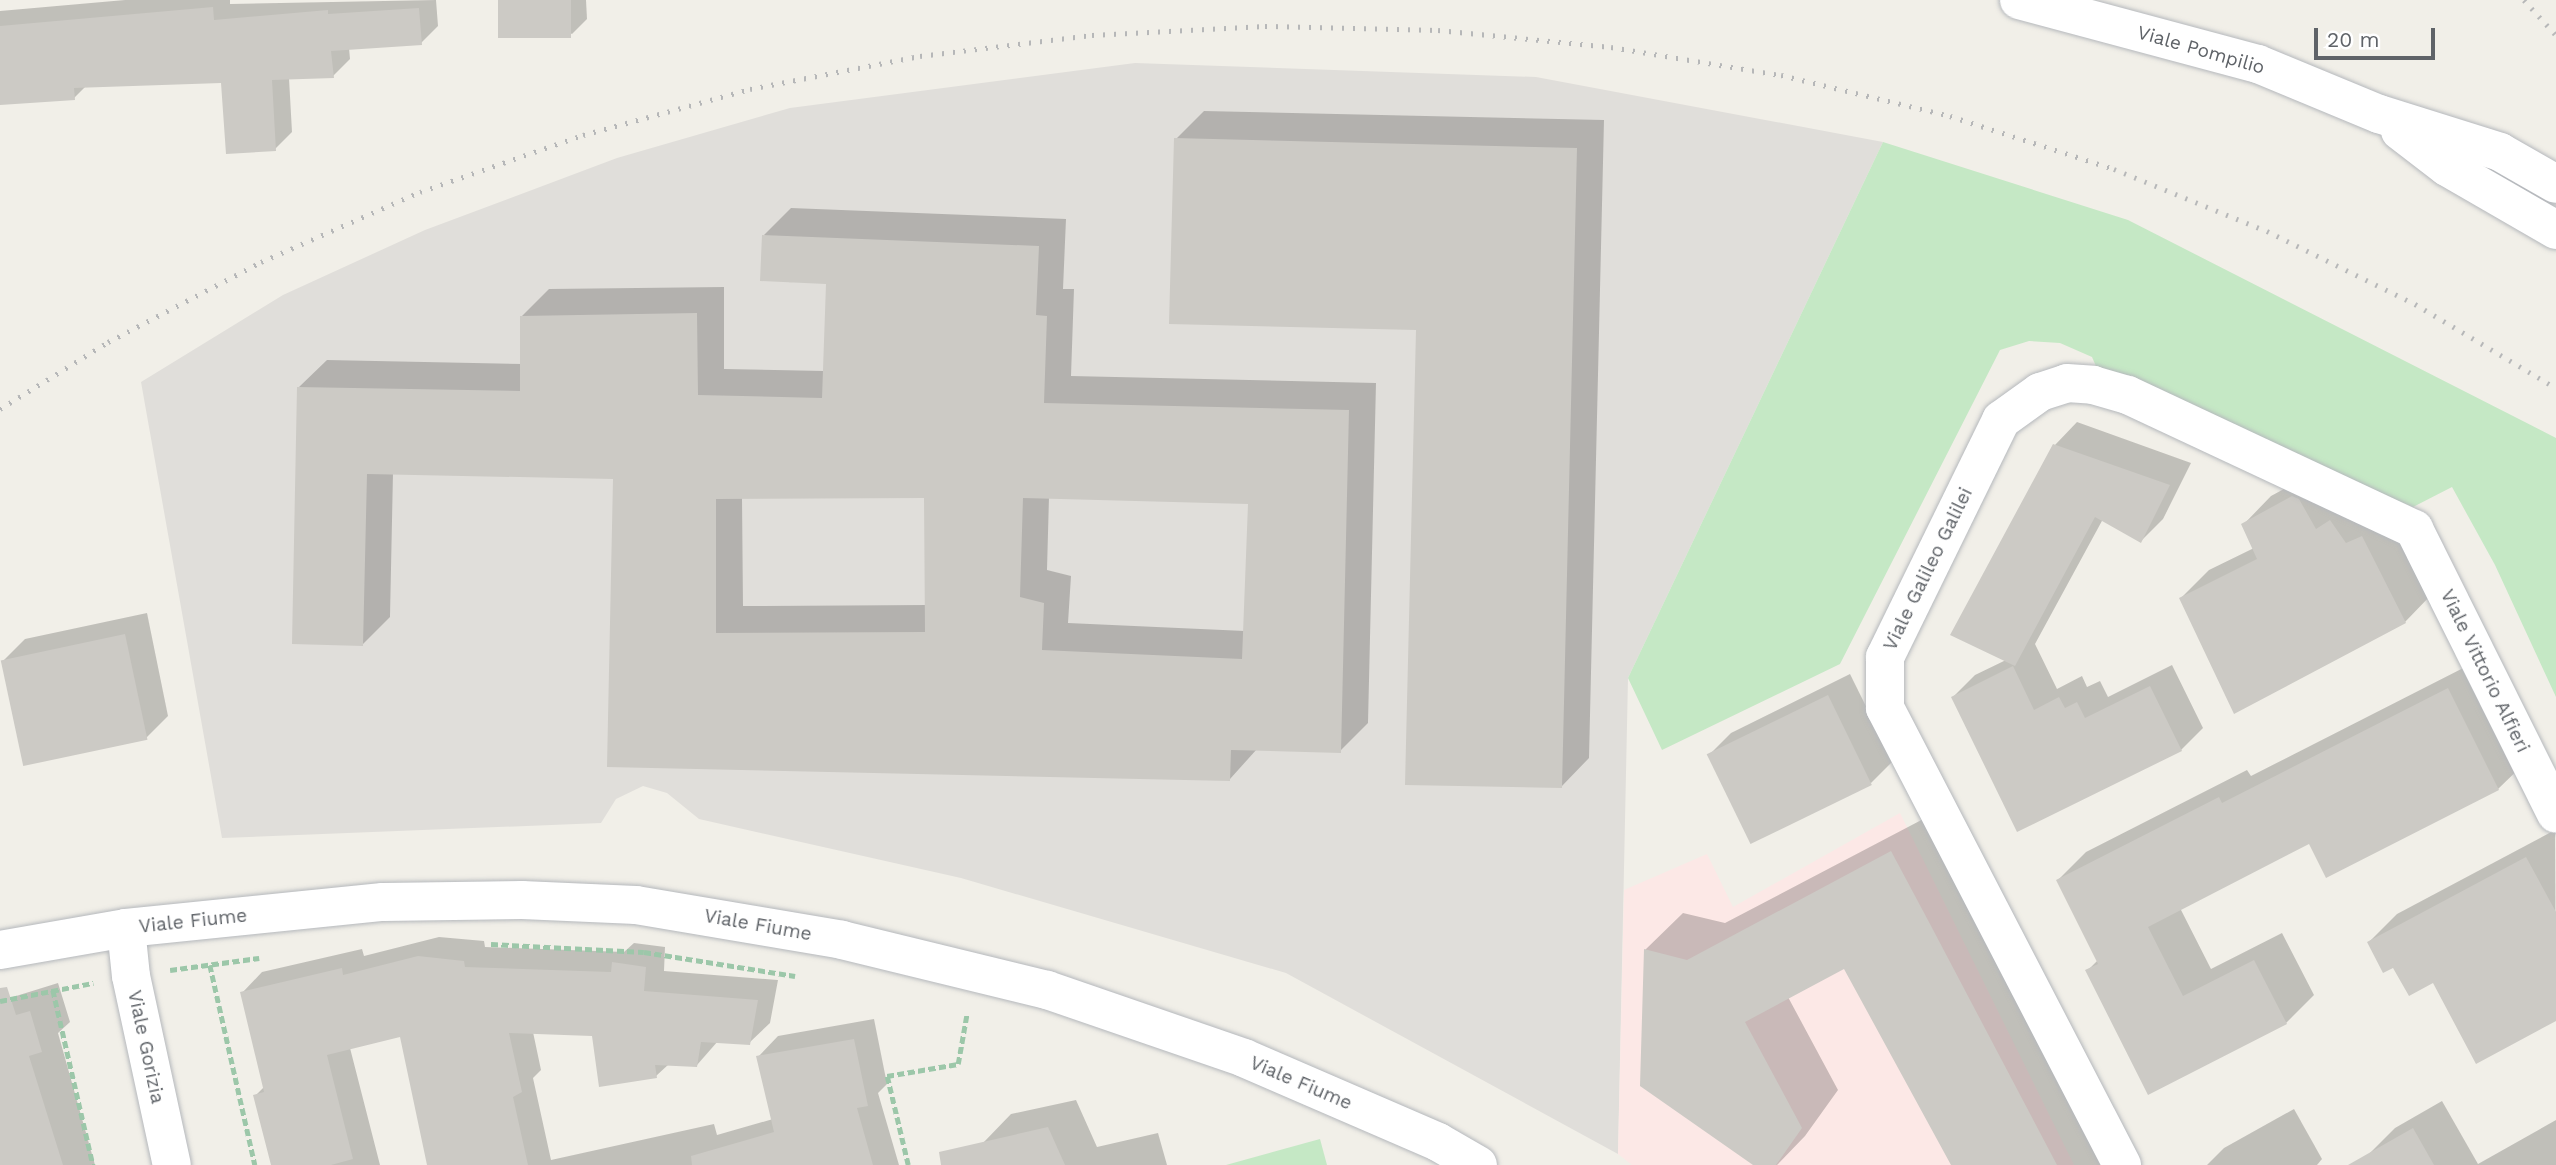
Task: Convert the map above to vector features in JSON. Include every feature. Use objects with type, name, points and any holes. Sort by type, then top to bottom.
[{"type":"street","name":"Viale Pompilio","points":[[2019,0],[2258,64],[2379,114],[2500,152],[2556,184]]},
{"type":"street","name":"Viale Pompilio","points":[[2379,114],[2447,167],[2556,230]]},
{"type":"street","name":"Viale Galileo Galilei","points":[[2122,1165],[1885,708],[1885,657],[2001,420],[2040,392],[2067,383],[2128,395],[2414,528]]},
{"type":"street","name":"Viale Vittorio Alfieri","points":[[2414,528],[2556,814]]},
{"type":"street","name":"Viale Fiume","points":[[0,950],[126,928],[383,902],[522,900],[636,905],[842,940],[1047,990],[1244,1058],[1438,1142],[1478,1165]]},
{"type":"street","name":"Viale Gorizia","points":[[126,928],[131,976],[172,1165]]},
{"type":"path","points":[[484,943],[644,952],[804,978]]},
{"type":"path","points":[[0,1001],[131,976],[262,958]]},
{"type":"path","points":[[210,965],[255,1165]]},
{"type":"path","points":[[53,990],[93,1165]]},
{"type":"path","points":[[955,1010],[981,1017]]},
{"type":"path","points":[[908,1165],[887,1076],[958,1064],[967,1013]]},
{"type":"shaded area","points":[[1135,63],[1536,77],[1883,142],[1628,678],[1618,1154],[1286,973],[961,878],[699,819],[667,793],[643,786],[616,799],[601,823],[222,838],[141,382],[283,295],[425,230],[617,158],[790,108]]},
{"type":"shaded area","points":[[1900,813],[2074,1165],[1632,1165],[1618,1154],[1624,890],[1707,854],[1733,907]]},
{"type":"green space","points":[[1883,142],[2128,220],[2556,438],[2556,697],[2495,565],[2452,487],[2413,507],[2101,378],[2092,357],[2060,343],[2029,341],[2000,350],[1840,664],[1662,750],[1628,678]]},
{"type":"green space","points":[[1320,1139],[1327,1165],[1226,1165]]},
{"type":"building","points":[[498,0],[571,0],[571,38],[498,38]]},
{"type":"building","points":[[213,7],[214,20],[328,10],[328,14],[419,8],[422,45],[331,51],[334,78],[272,80],[276,151],[226,154],[221,83],[74,88],[75,100],[0,105],[0,26]]},
{"type":"building","points":[[1174,138],[1577,148],[1562,788],[1405,785],[1416,330],[1169,324]]},
{"type":"building","points":[[762,235],[1039,246],[1036,315],[1047,316],[1044,403],[1349,410],[1341,753],[1231,750],[1230,781],[607,767],[613,479],[367,474],[363,646],[292,644],[297,387],[520,391],[520,316],[697,313],[698,395],[822,398],[826,284],[760,281]],"holes":[[[924,498],[925,632],[716,633],[716,499]],[[1023,498],[1248,504],[1242,659],[1042,650],[1044,603],[1020,597]]]},
{"type":"building","points":[[2053,444],[2170,485],[2141,543],[2095,517],[2015,666],[1950,635]]},
{"type":"building","points":[[2292,496],[2299,499],[2316,529],[2330,520],[2346,543],[2362,536],[2406,623],[2234,714],[2179,598],[2257,559],[2241,524]]},
{"type":"building","points":[[125,634],[147,740],[23,766],[1,660]]},
{"type":"building","points":[[2013,666],[2034,710],[2059,697],[2065,708],[2077,702],[2085,718],[2150,686],[2182,751],[2017,832],[1951,697]]},
{"type":"building","points":[[2448,688],[2499,790],[2326,878],[2309,844],[2148,927],[2183,996],[2254,960],[2287,1024],[2148,1095],[2085,970],[2098,964],[2056,880],[2219,797],[2222,803]]},
{"type":"building","points":[[1828,695],[1872,785],[1750,844],[1707,754]]},
{"type":"building","points":[[1891,851],[2057,1165],[1951,1165],[1844,969],[1745,1022],[1802,1128],[1776,1165],[1753,1165],[1640,1086],[1644,949],[1687,960]]},
{"type":"building","points":[[2526,857],[2556,912],[2556,1021],[2476,1064],[2433,983],[2409,996],[2393,968],[2383,973],[2367,942]]},
{"type":"building","points":[[418,956],[464,961],[465,967],[611,972],[612,962],[646,967],[644,991],[758,1000],[750,1045],[701,1042],[697,1067],[655,1065],[657,1078],[599,1087],[592,1036],[509,1033],[522,1092],[513,1097],[528,1165],[427,1165],[400,1037],[327,1055],[353,1159],[331,1165],[271,1165],[253,1095],[264,1092],[240,992],[342,968],[343,975]]},
{"type":"building","points":[[7,987],[16,1015],[30,1011],[42,1052],[29,1056],[63,1165],[0,1165],[0,988]]},
{"type":"building","points":[[854,1039],[868,1106],[857,1108],[873,1165],[692,1165],[691,1156],[774,1132],[756,1056]]},
{"type":"building","points":[[1048,1127],[1065,1165],[941,1165],[939,1152]]},
{"type":"building","points":[[2413,1128],[2434,1165],[2348,1165]]},
{"type":"railway","points":[[2524,0],[2556,35]]},
{"type":"railway","points":[[0,409],[108,342],[261,262],[420,192],[583,135],[750,89],[920,56],[1092,35],[1265,26],[1438,30],[1611,47],[1781,75],[1950,116],[2114,169],[2267,231],[2415,304],[2556,388]]}]
